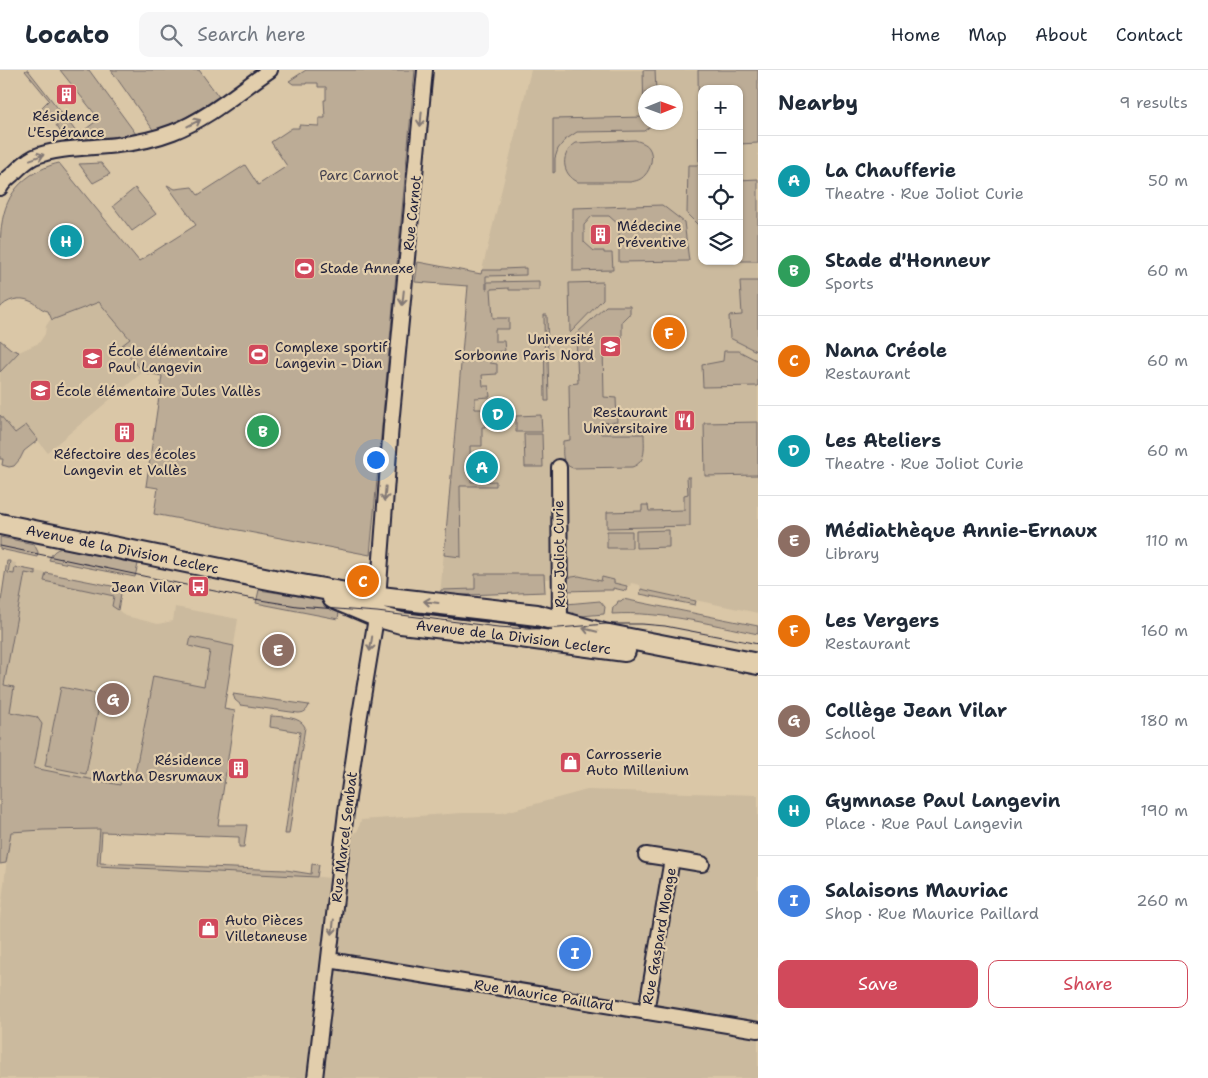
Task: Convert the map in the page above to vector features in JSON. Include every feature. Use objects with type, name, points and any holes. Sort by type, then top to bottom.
[{"type":"street","points":[[0,188],[28,160],[39,155],[61,150],[137,142],[184,128],[204,117],[270,70]]},
{"type":"street","name":"Rue Carnot","points":[[377,606],[383,516],[425,70]]},
{"type":"street","name":"Rue Joliot Curie","points":[[558,467],[559,632]]},
{"type":"street","name":"Avenue de la Division Leclerc","points":[[0,524],[274,580],[377,606],[401,623],[604,634],[758,664]]},
{"type":"street","name":"Rue Marcel Sembat","points":[[315,1078],[346,812],[377,606]]},
{"type":"street","name":"Avenue de la Division Leclerc","points":[[559,632],[633,652],[758,677]]},
{"type":"street","name":"Rue Gaspard Monge","points":[[646,855],[702,864]]},
{"type":"street","name":"Rue Gaspard Monge","points":[[646,1012],[672,859]]},
{"type":"street","name":"Rue Maurice Paillard","points":[[329,960],[758,1030]]},
{"type":"shaded area","name":"Université Sorbonne Paris Nord","points":[[531,70],[758,70],[758,613],[641,589],[640,585],[636,584],[631,583],[630,586],[614,583],[602,578],[601,581],[579,576],[545,579],[545,592],[440,596],[468,286],[415,282],[418,262],[481,274]]},
{"type":"shaded area","points":[[99,302],[130,339],[122,346],[143,372],[47,452],[26,425],[15,434],[0,415],[0,372],[19,352],[39,343],[45,334],[46,326],[50,320]]},
{"type":"shaded area","points":[[7,561],[16,563],[15,567],[122,588],[118,610],[126,616],[158,624],[173,621],[175,607],[238,619],[206,827],[101,829],[98,866],[311,876],[348,880],[352,837],[358,830],[361,820],[462,813],[502,813],[587,790],[758,795],[758,1078],[0,1078],[0,919],[10,832],[0,833],[0,608]]},
{"type":"green space","points":[[26,70],[28,70],[64,116],[55,123],[42,107],[49,100]]},
{"type":"green space","points":[[60,70],[89,70],[136,134],[87,139],[82,132],[99,119]]},
{"type":"green space","points":[[111,70],[199,70],[219,97],[183,119],[154,131]]},
{"type":"green space","name":"Complexe sportif Langevin - Dian","points":[[306,70],[415,70],[370,555],[154,514],[158,488],[146,486],[162,376],[143,372],[121,346],[130,339],[99,302],[52,320],[48,311],[22,299],[6,303],[0,308],[0,237],[4,214],[13,193],[31,175],[48,166],[59,163],[139,261],[196,225],[167,185],[175,189],[192,187],[198,195],[245,165],[258,185],[287,166],[271,142],[292,128],[299,128],[299,125],[319,126],[319,118],[325,118],[324,100],[326,100],[326,87],[318,87],[318,83],[293,84],[289,81]]},
{"type":"green space","points":[[643,70],[655,70],[656,85],[643,85]]},
{"type":"green space","points":[[698,70],[758,70],[758,143],[743,144],[743,85],[698,85]]},
{"type":"green space","points":[[638,117],[638,130],[645,130],[577,132],[565,140],[558,149],[555,158],[555,172],[553,173],[553,119]]},
{"type":"green space","points":[[66,118],[81,139],[64,141],[56,125]]},
{"type":"green space","points":[[635,140],[646,145],[651,151],[649,169],[638,180],[630,182],[578,182],[568,174],[565,158],[567,152],[576,143]]},
{"type":"green space","points":[[101,163],[110,174],[93,183],[79,164]]},
{"type":"green space","points":[[688,165],[698,165],[698,225],[687,214]]},
{"type":"green space","points":[[758,179],[758,261],[743,261],[743,180]]},
{"type":"green space","points":[[135,188],[156,214],[132,231],[113,206]]},
{"type":"green space","points":[[662,205],[684,222],[689,261],[619,262],[619,225],[609,216],[592,216],[584,225],[584,242],[594,251],[612,253],[613,270],[573,271],[573,208]]},
{"type":"green space","points":[[418,262],[481,274],[482,270],[526,268],[526,275],[486,276],[486,289],[487,282],[539,281],[539,290],[491,289],[493,318],[509,318],[509,329],[495,329],[495,341],[504,341],[505,351],[490,352],[490,363],[497,364],[497,374],[482,375],[483,386],[489,386],[490,397],[475,398],[475,409],[485,409],[485,427],[482,427],[482,446],[470,446],[471,482],[496,481],[496,486],[460,486],[461,557],[444,555],[468,286],[415,282]]},
{"type":"green space","points":[[740,281],[758,281],[758,352],[730,338],[729,316],[742,315]]},
{"type":"green space","points":[[603,282],[603,299],[570,333],[569,283]]},
{"type":"green space","points":[[606,306],[630,306],[630,314],[622,321],[622,345],[603,346],[604,397],[616,398],[617,422],[601,423],[601,434],[644,434],[644,454],[640,462],[632,467],[573,468],[564,461],[563,441],[570,440],[569,384],[578,383],[576,334]]},
{"type":"green space","points":[[544,315],[547,315],[549,401],[545,401]]},
{"type":"green space","points":[[0,340],[11,349],[19,352],[0,372]]},
{"type":"green space","points":[[724,351],[739,351],[758,361],[758,386],[703,387],[702,365],[723,361]]},
{"type":"green space","points":[[0,415],[15,433],[26,425],[38,440],[24,451],[14,466],[2,465],[3,459],[0,459]]},
{"type":"green space","points":[[541,415],[542,432],[516,432],[516,416]]},
{"type":"green space","points":[[758,422],[758,475],[705,476],[704,423]]},
{"type":"green space","points":[[524,434],[542,434],[543,467],[525,467]]},
{"type":"green space","points":[[687,477],[690,477],[690,526],[607,528],[607,512],[642,511],[642,505],[648,505],[649,511],[684,510],[684,495],[688,494]]},
{"type":"green space","points":[[669,530],[669,547],[636,548],[636,531]]},
{"type":"green space","points":[[607,531],[632,531],[632,548],[607,548]]},
{"type":"green space","points":[[0,537],[34,544],[38,552],[37,557],[0,549]]},
{"type":"green space","points":[[63,548],[138,564],[135,577],[49,560],[54,552]]},
{"type":"green space","points":[[7,561],[10,561],[8,573],[14,574],[15,567],[36,571],[36,575],[25,573],[4,685],[14,687],[10,712],[37,717],[42,724],[34,768],[120,785],[122,776],[134,778],[153,676],[204,686],[210,651],[189,646],[191,637],[234,646],[224,709],[235,711],[218,825],[247,825],[244,847],[239,847],[239,837],[102,832],[100,863],[286,870],[311,874],[312,864],[319,865],[317,877],[97,866],[100,829],[11,832],[6,863],[0,864],[0,608]]},
{"type":"green space","points":[[46,573],[122,588],[118,610],[112,606],[114,596],[44,581]]},
{"type":"green space","points":[[475,574],[544,574],[545,592],[440,596],[441,590],[475,589]]},
{"type":"green space","points":[[579,576],[601,581],[602,577],[614,580],[614,583],[627,586],[626,591],[613,588],[613,590],[565,591],[565,578]]},
{"type":"green space","points":[[641,589],[696,601],[695,605],[640,594]]},
{"type":"green space","points":[[259,590],[317,597],[340,606],[338,619],[256,603]]},
{"type":"green space","points":[[623,599],[758,626],[758,634],[667,616],[612,614],[613,607],[618,601]]},
{"type":"green space","points":[[600,601],[605,607],[604,614],[570,617],[566,604]]},
{"type":"green space","points":[[61,687],[101,695],[86,774],[45,766]]},
{"type":"green space","points":[[233,694],[309,705],[305,711],[298,713],[241,705],[235,700]]},
{"type":"green space","points":[[271,716],[295,719],[303,723],[305,727],[289,834],[285,834],[300,732],[270,727]]},
{"type":"tram line","points":[[0,546],[248,598],[297,606],[377,612],[529,629],[606,624],[642,624],[665,626],[758,644]]},
{"type":"place","name":"Résidence L'Espérance","points":[[66,94]]},
{"type":"place","name":"Médecine Préventive","points":[[601,234]]},
{"type":"place","name":"Gymnase Paul Langevin","points":[[66,241]]},
{"type":"place","name":"Stade Annexe","points":[[304,268]]},
{"type":"place","name":"Les Vergers","points":[[669,333]]},
{"type":"place","name":"Université Sorbonne Paris Nord","points":[[610,347]]},
{"type":"place","name":"Complexe sportif Langevin - Dian","points":[[259,355]]},
{"type":"place","name":"École élémentaire Paul Langevin","points":[[92,359]]},
{"type":"place","name":"École élémentaire Jules Vallès","points":[[40,391]]},
{"type":"place","name":"Les Ateliers","points":[[498,414]]},
{"type":"place","name":"Restaurant Universitaire","points":[[684,420]]},
{"type":"place","name":"Stade d'Honneur","points":[[263,431]]},
{"type":"place","name":"Réfectoire des écoles Langevin et Vallès","points":[[125,432]]},
{"type":"place","name":"La Chaufferie","points":[[482,467]]},
{"type":"place","name":"Nana Créole","points":[[363,581]]},
{"type":"place","name":"Jean Vilar","points":[[198,587]]},
{"type":"place","name":"Médiathèque Annie-Ernaux","points":[[278,650]]},
{"type":"place","name":"Collège Jean Vilar","points":[[113,699]]},
{"type":"place","name":"Carrosserie Auto Millenium","points":[[570,762]]},
{"type":"place","name":"Résidence Martha Desrumaux","points":[[238,768]]},
{"type":"place","name":"Auto Pièces Villetaneuse","points":[[209,928]]},
{"type":"place","name":"Salaisons Mauriac","points":[[575,953]]},
{"type":"park label","name":"Parc Carnot","points":[[359,175]]}]
